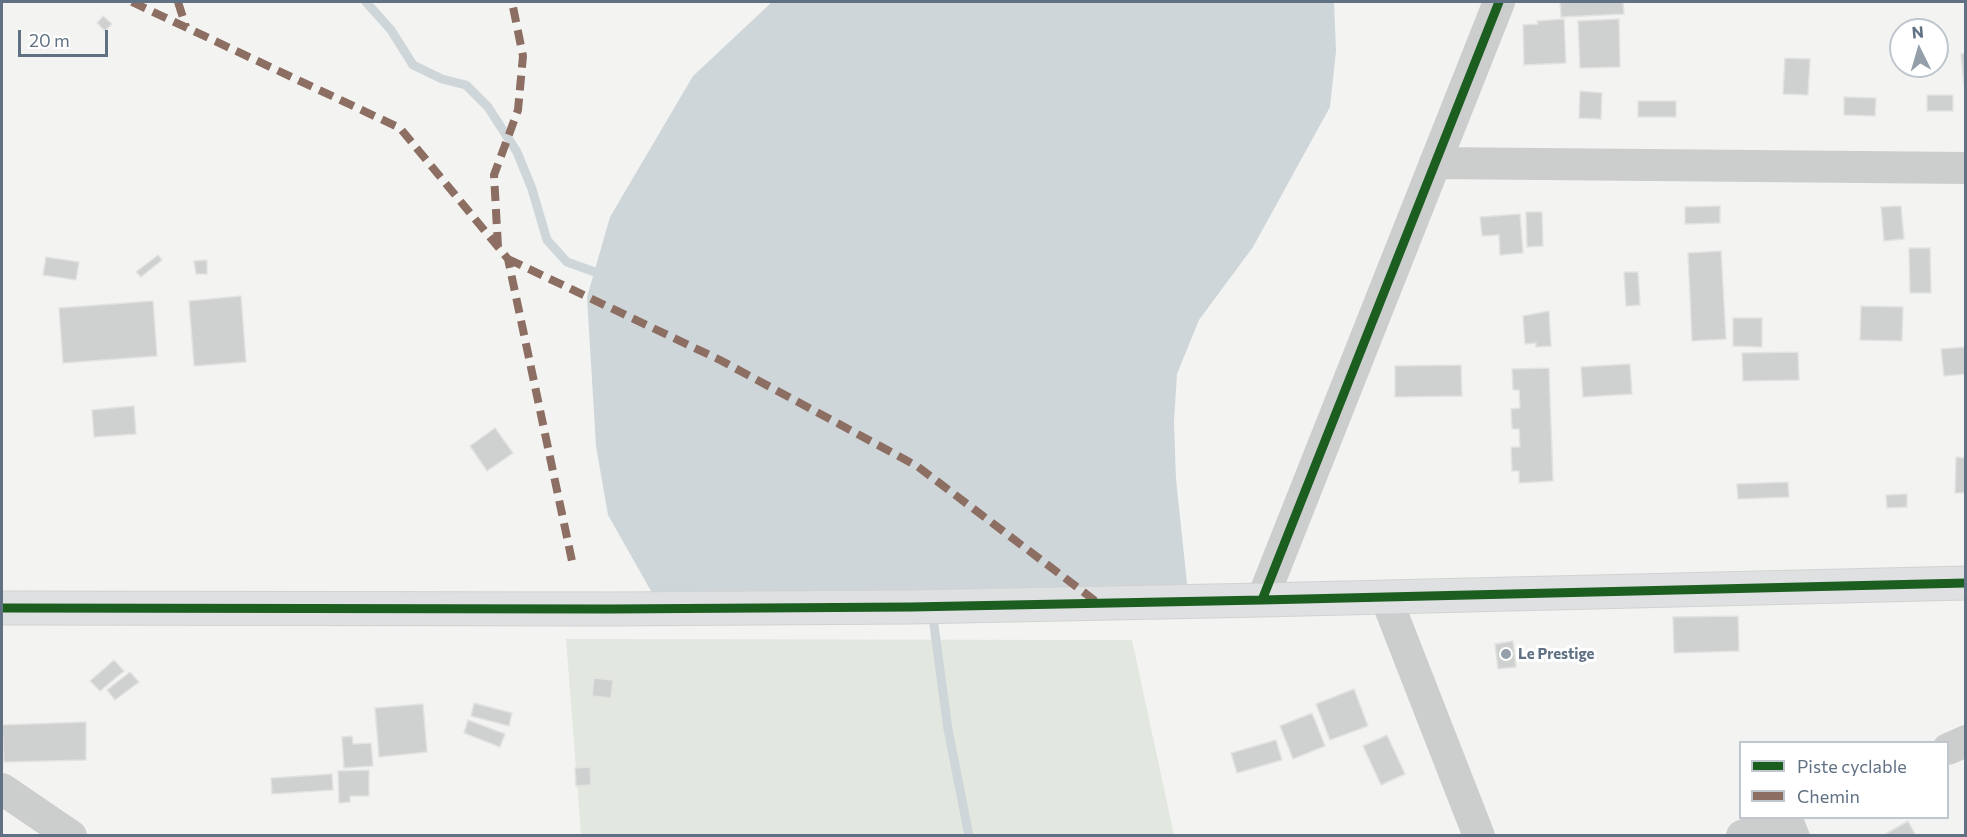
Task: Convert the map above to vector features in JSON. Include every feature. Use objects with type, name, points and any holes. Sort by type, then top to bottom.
[{"type":"street","points":[[1262,600],[1499,2]]},
{"type":"street","points":[[1435,163],[1965,168]]},
{"type":"street","points":[[2,608],[910,607],[1386,598],[1965,583]]},
{"type":"street","points":[[1386,598],[1479,836]]},
{"type":"street","points":[[1949,748],[1965,741]]},
{"type":"street","points":[[2,789],[71,836]]},
{"type":"street","points":[[1742,836],[1785,819]]},
{"type":"lane","points":[[1795,819],[1802,836]]},
{"type":"shaded area","points":[[772,2],[1334,2],[1336,51],[1330,107],[1253,247],[1199,320],[1177,374],[1174,422],[1176,479],[1189,602],[660,607],[608,515],[596,446],[587,297],[610,217],[693,76]]},
{"type":"shaded area","points":[[566,639],[1132,640],[1174,835],[581,835]]},
{"type":"building","points":[[1560,2],[1623,2],[1624,14],[1561,17]]},
{"type":"building","points":[[103,16],[112,24],[105,31],[97,23]]},
{"type":"building","points":[[1564,19],[1566,63],[1524,65],[1523,25],[1538,24],[1537,21]]},
{"type":"building","points":[[1619,19],[1620,67],[1580,68],[1578,21]]},
{"type":"building","points":[[1966,53],[1966,85],[1964,85],[1961,54]]},
{"type":"building","points":[[1785,58],[1810,59],[1808,95],[1783,94]]},
{"type":"building","points":[[1580,91],[1602,93],[1601,119],[1579,118]]},
{"type":"building","points":[[1927,95],[1953,95],[1953,111],[1927,111]]},
{"type":"building","points":[[1844,97],[1876,98],[1875,116],[1844,115]]},
{"type":"building","points":[[1638,101],[1676,101],[1676,117],[1638,117]]},
{"type":"building","points":[[1720,206],[1720,223],[1685,224],[1685,207]]},
{"type":"building","points":[[1901,206],[1904,239],[1884,241],[1881,207]]},
{"type":"building","points":[[1526,212],[1542,212],[1543,246],[1527,247]]},
{"type":"building","points":[[1520,214],[1523,253],[1500,255],[1499,235],[1482,236],[1480,217]]},
{"type":"building","points":[[1909,248],[1930,248],[1931,293],[1910,293]]},
{"type":"building","points":[[1721,251],[1726,339],[1692,341],[1688,253]]},
{"type":"building","points":[[158,255],[162,260],[141,277],[136,272]]},
{"type":"building","points":[[46,257],[79,262],[76,280],[43,275]]},
{"type":"building","points":[[207,260],[207,274],[196,274],[194,261]]},
{"type":"building","points":[[1624,272],[1638,272],[1640,305],[1626,306]]},
{"type":"building","points":[[241,296],[246,362],[194,366],[189,301]]},
{"type":"building","points":[[153,301],[157,356],[63,363],[59,308]]},
{"type":"building","points":[[1861,306],[1903,307],[1902,341],[1860,340]]},
{"type":"building","points":[[1549,311],[1551,346],[1536,347],[1536,343],[1525,344],[1523,316]]},
{"type":"building","points":[[1733,318],[1762,318],[1762,347],[1733,346]]},
{"type":"building","points":[[1966,347],[1966,374],[1944,376],[1941,349]]},
{"type":"building","points":[[1798,352],[1799,380],[1743,381],[1742,353]]},
{"type":"building","points":[[1630,364],[1632,394],[1583,397],[1581,367]]},
{"type":"building","points":[[1461,365],[1462,396],[1395,397],[1395,366]]},
{"type":"building","points":[[1549,368],[1553,481],[1519,483],[1519,471],[1512,471],[1511,447],[1520,447],[1519,429],[1512,429],[1511,409],[1520,408],[1519,390],[1513,390],[1512,369]]},
{"type":"building","points":[[134,406],[136,434],[94,437],[92,410]]},
{"type":"building","points":[[495,428],[513,453],[487,471],[470,446]]},
{"type":"building","points":[[1956,457],[1966,458],[1966,493],[1955,493]]},
{"type":"building","points":[[1788,482],[1789,497],[1738,499],[1737,484]]},
{"type":"building","points":[[1907,494],[1907,507],[1887,508],[1886,495]]},
{"type":"building","points":[[1738,616],[1739,651],[1674,653],[1673,617]]},
{"type":"building","points":[[1513,641],[1516,667],[1498,669],[1495,644]]},
{"type":"building","points":[[114,660],[124,671],[100,691],[90,681]]},
{"type":"building","points":[[130,672],[139,682],[115,700],[107,690]]},
{"type":"building","points":[[594,678],[613,680],[611,698],[592,696]]},
{"type":"building","points":[[1354,689],[1368,726],[1330,740],[1316,704]]},
{"type":"building","points":[[474,703],[512,713],[509,726],[471,716]]},
{"type":"building","points":[[423,704],[427,752],[379,757],[375,708]]},
{"type":"building","points":[[1312,713],[1325,746],[1293,759],[1280,726]]},
{"type":"building","points":[[468,720],[505,734],[500,747],[464,733]]},
{"type":"building","points":[[86,722],[86,760],[4,762],[2,725]]},
{"type":"building","points":[[1387,735],[1405,774],[1381,785],[1363,746]]},
{"type":"building","points":[[352,736],[353,744],[371,743],[373,766],[344,768],[342,737]]},
{"type":"building","points":[[1276,740],[1282,760],[1237,773],[1231,753]]},
{"type":"building","points":[[590,767],[591,785],[576,786],[575,768]]},
{"type":"building","points":[[369,770],[369,796],[350,796],[350,802],[339,803],[338,771]]},
{"type":"building","points":[[332,774],[333,790],[272,794],[271,778]]},
{"type":"building","points":[[1908,821],[1916,836],[1884,835]]},
{"type":"waterway","points":[[366,2],[391,30],[413,65],[442,79],[466,85],[488,107],[517,152],[532,189],[547,240],[567,262],[595,272]]},
{"type":"waterway","points":[[933,618],[948,729],[969,836]]},
{"type":"marked path","points":[[132,2],[400,128],[508,259],[572,561]]},
{"type":"marked path","points":[[178,2],[186,27]]},
{"type":"marked path","points":[[498,247],[494,175],[518,110],[523,56],[512,2]]},
{"type":"marked path","points":[[508,259],[720,360],[917,466],[1098,603]]},
{"type":"cycle path","points":[[1262,600],[1499,2]]},
{"type":"cycle path","points":[[2,608],[911,607],[1966,583]]},
{"type":"place","name":"Le Prestige","points":[[1506,654]]}]
